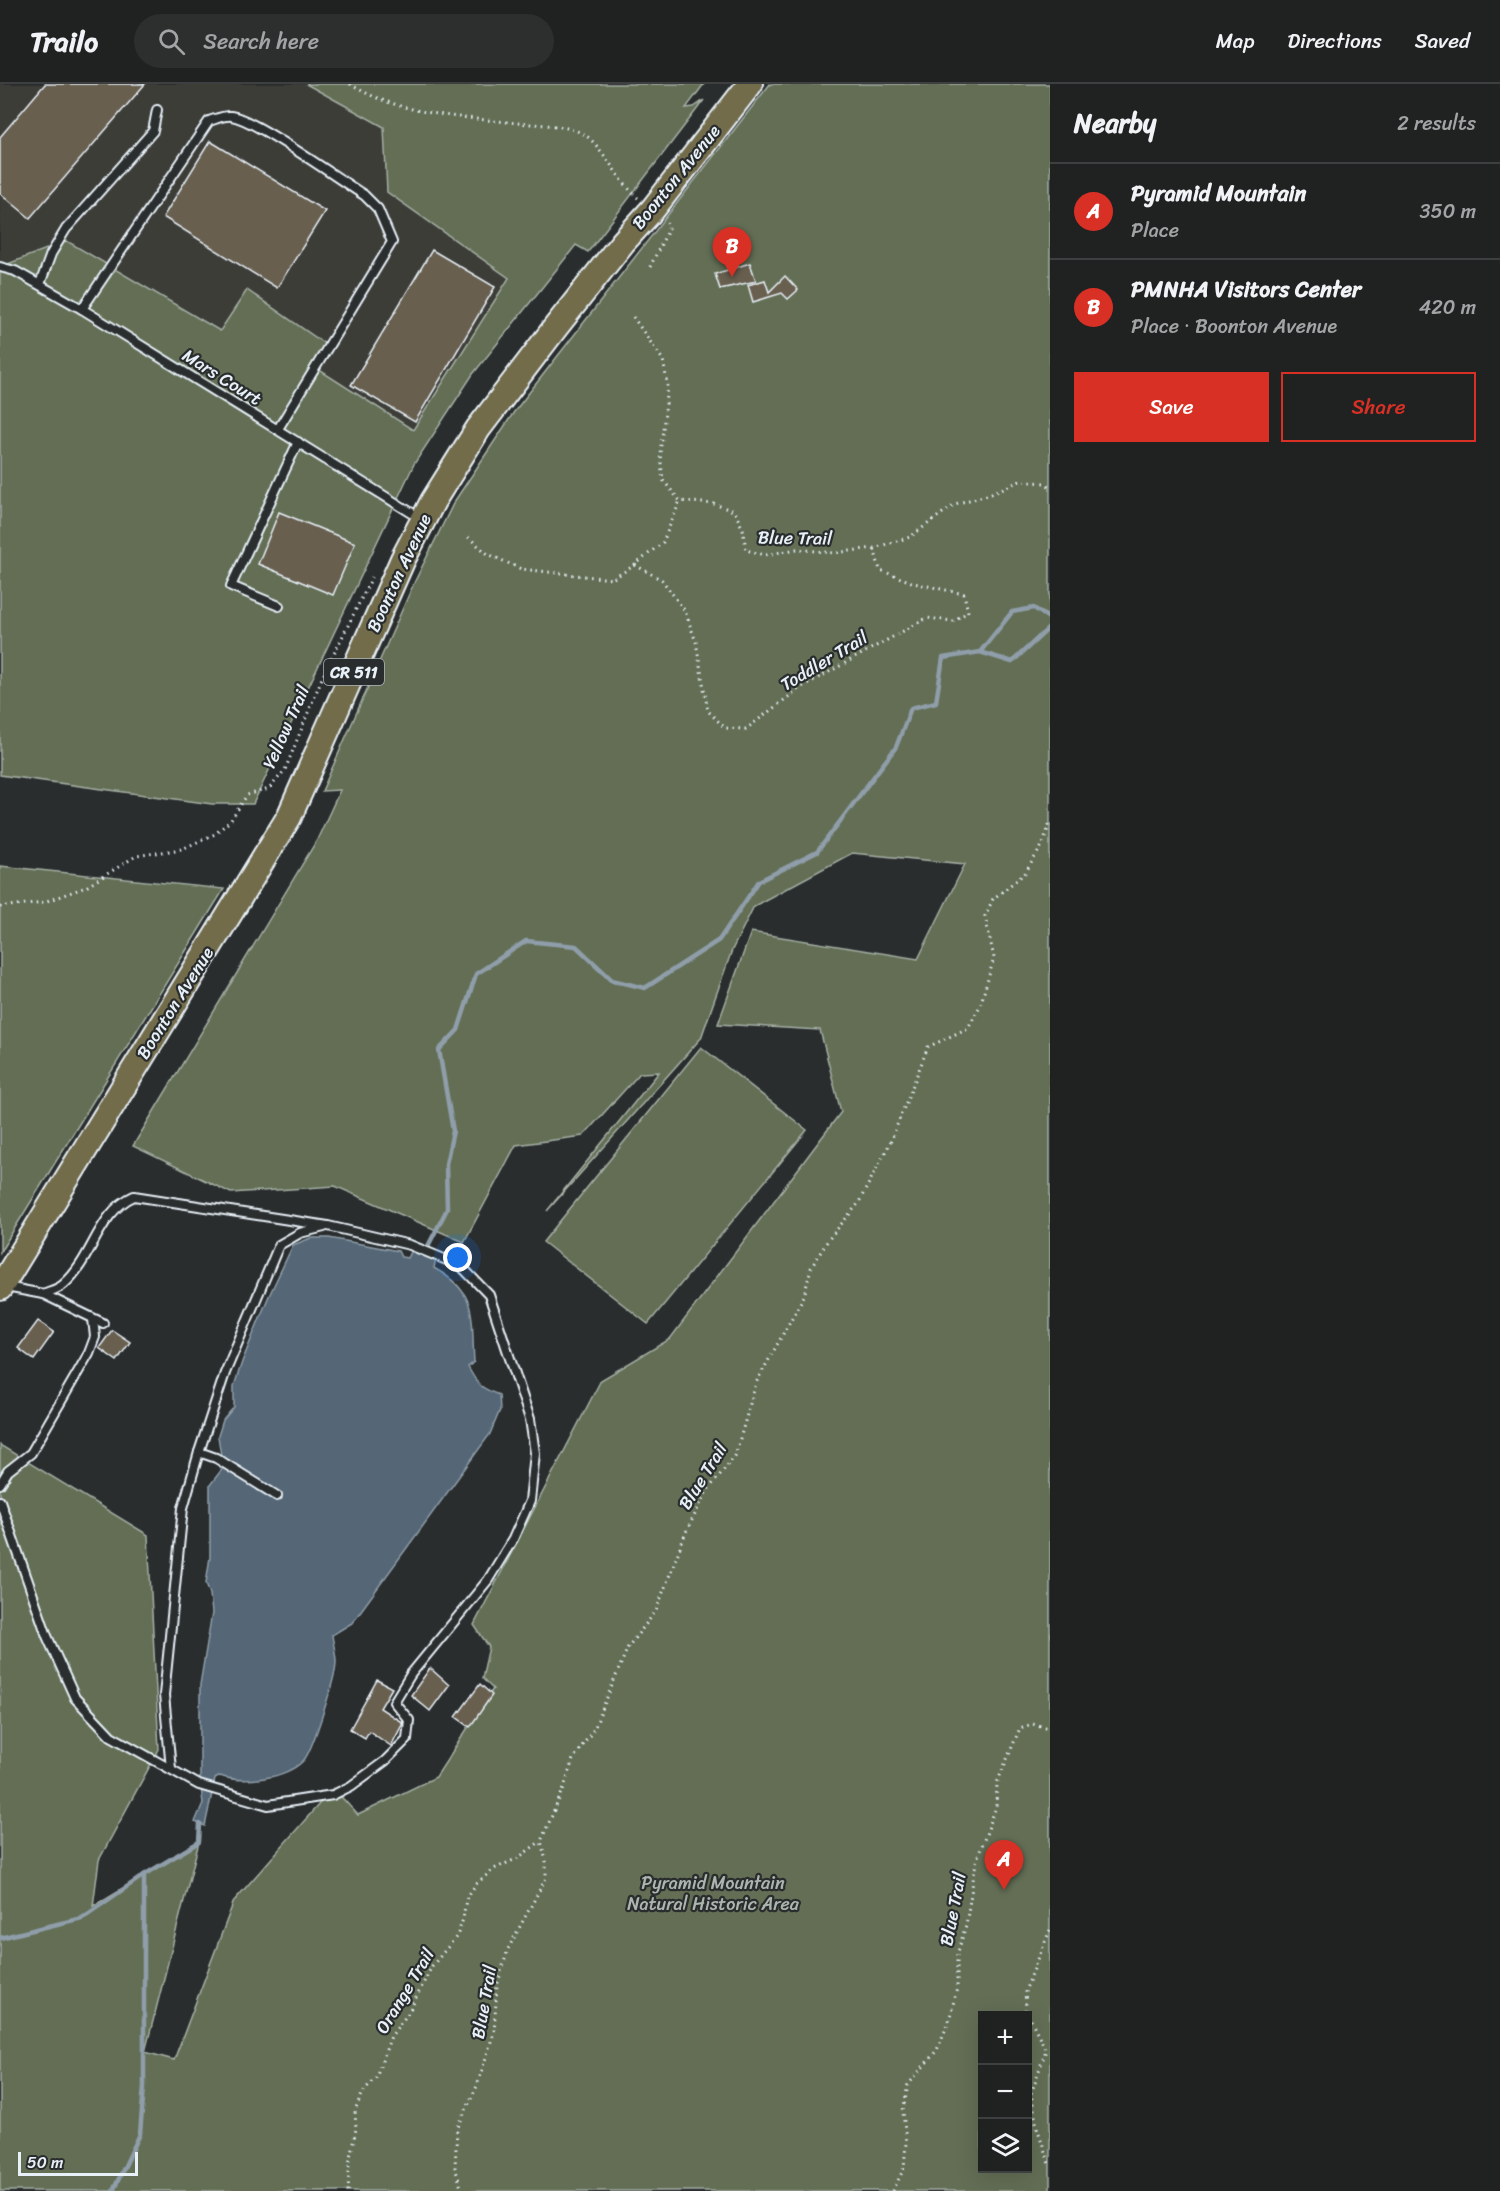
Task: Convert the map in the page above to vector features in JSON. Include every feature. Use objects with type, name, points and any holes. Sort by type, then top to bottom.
[{"type":"main road","name":"Boonton Avenue","points":[[1,1287],[290,817],[403,559],[478,429],[555,327],[623,242],[653,209],[750,84]]},
{"type":"lane","points":[[40,284],[51,254],[66,229],[153,131],[157,110]]},
{"type":"lane","points":[[82,309],[209,121],[230,116],[242,118],[262,130],[364,195],[378,209],[392,242],[278,429]]},
{"type":"lane","name":"Mars Court","points":[[0,267],[15,271],[82,309],[424,520]]},
{"type":"lane","points":[[279,606],[231,586],[298,442]]},
{"type":"lane","points":[[0,1501],[47,1636],[75,1698],[111,1736],[200,1785],[268,1805],[308,1801],[333,1795],[351,1786],[385,1761],[407,1739],[409,1720],[394,1702],[411,1674],[488,1580],[513,1539],[530,1501],[535,1453],[530,1419],[489,1295],[461,1266],[446,1257],[410,1245],[328,1226],[134,1197],[113,1210],[85,1262],[63,1285],[43,1294]]},
{"type":"lane","points":[[171,1769],[164,1695],[183,1508],[199,1452],[225,1372],[279,1245],[300,1233],[328,1226]]},
{"type":"lane","points":[[1,1287],[43,1294],[103,1323]]},
{"type":"lane","points":[[0,1484],[8,1471],[31,1453],[90,1353],[95,1337],[93,1318]]},
{"type":"lane","points":[[199,1452],[216,1458],[277,1496]]},
{"type":"path","points":[[350,84],[372,98],[448,117],[466,116],[555,126],[585,135],[625,187],[642,201]]},
{"type":"path","points":[[650,267],[669,228],[666,221]]},
{"type":"path","points":[[468,537],[488,554],[521,569],[612,579],[635,565],[663,542],[680,501],[663,480],[660,454],[668,387],[663,360],[633,317]]},
{"type":"path","name":"Blue Trail","points":[[680,501],[714,504],[734,511],[743,529],[746,550],[765,555],[797,549],[834,554],[874,548],[910,537],[955,504],[987,495],[1020,481],[1045,483],[1050,487]]},
{"type":"path","name":"Toddler Trail","points":[[635,565],[662,580],[685,610],[696,642],[708,711],[725,728],[746,729],[800,688],[927,618],[953,621],[968,612],[964,594],[914,584],[880,570],[874,548]]},
{"type":"path","name":"Yellow Trail","points":[[0,907],[44,902],[86,887],[136,856],[182,849],[215,834],[231,820],[247,795],[269,789],[285,770],[322,678],[376,568]]},
{"type":"path","name":"Blue Trail","points":[[462,2191],[455,2167],[458,2129],[477,2086],[494,2032],[497,1986],[508,1949],[546,1878],[546,1861],[541,1841],[564,1788],[573,1759],[594,1729],[628,1647],[656,1611],[686,1532],[707,1491],[735,1456],[756,1383],[804,1296],[811,1268],[828,1240],[858,1204],[890,1143],[928,1047],[968,1028],[980,1006],[994,958],[985,916],[993,899],[1025,873],[1042,846],[1050,822]]},
{"type":"path","name":"Blue Trail","points":[[893,2191],[904,2168],[906,2143],[903,2111],[908,2085],[937,2050],[949,2021],[957,1988],[957,1955],[966,1925],[976,1862],[996,1807],[997,1783],[1020,1728],[1032,1724],[1050,1728]]},
{"type":"path","name":"Orange Trail","points":[[348,2191],[350,2157],[356,2129],[355,2111],[363,2092],[376,2077],[391,2036],[409,2012],[432,1966],[457,1936],[466,1899],[476,1884],[494,1869],[518,1858],[541,1841]]},
{"type":"path","points":[[1050,1930],[1025,1991],[1026,2010],[1046,2050],[1031,2094],[1037,2127],[1050,2167]]},
{"type":"shaded area","points":[[0,84],[306,84],[384,127],[387,192],[509,278],[413,431],[312,366],[247,290],[220,331],[67,242],[0,267]]},
{"type":"green space","points":[[306,84],[704,84],[686,108],[694,107],[704,100],[588,252],[576,245],[473,374],[414,464],[253,804],[212,804],[0,775],[0,267],[67,241],[220,331],[247,290],[325,344],[313,366],[413,430],[509,278],[387,192],[384,127]]},
{"type":"green space","name":"Pyramid Mountain Natural Historic Area","points":[[770,84],[1050,84],[1050,2191],[0,2191],[0,1445],[148,1535],[159,1749],[99,1860],[93,1906],[199,1842],[145,2052],[174,2060],[234,1901],[333,1788],[358,1815],[436,1777],[493,1689],[482,1678],[489,1647],[474,1625],[601,1380],[670,1339],[841,1112],[820,1030],[718,1024],[751,932],[918,959],[965,864],[852,853],[754,906],[732,950],[701,1038],[547,1211],[659,1072],[640,1073],[583,1136],[516,1145],[464,1242],[335,1186],[231,1193],[133,1146],[317,840],[340,790],[322,791],[414,583],[454,502],[514,412]]},
{"type":"green space","points":[[0,866],[224,889],[0,1252]]},
{"type":"green space","points":[[701,1047],[807,1130],[648,1324],[543,1242]]},
{"type":"water","points":[[311,1238],[329,1238],[398,1251],[401,1257],[408,1258],[412,1250],[436,1259],[434,1268],[449,1277],[466,1297],[472,1319],[474,1362],[468,1367],[480,1385],[499,1395],[500,1410],[490,1434],[352,1623],[332,1635],[336,1659],[335,1670],[317,1730],[303,1761],[275,1776],[252,1780],[220,1776],[215,1779],[205,1826],[195,1822],[203,1803],[200,1780],[200,1685],[212,1613],[206,1583],[210,1557],[210,1485],[223,1468],[218,1436],[223,1420],[234,1407],[234,1386],[268,1298],[293,1245]]},
{"type":"building","points":[[45,84],[145,84],[30,218],[0,193],[0,137]]},
{"type":"building","points":[[210,141],[325,211],[277,288],[163,217]]},
{"type":"building","points":[[432,250],[495,287],[415,422],[351,385]]},
{"type":"building","points":[[750,263],[756,281],[720,289],[715,274]]},
{"type":"building","points":[[785,276],[798,290],[788,299],[782,293],[753,302],[748,285],[765,280],[769,292]]},
{"type":"building","points":[[279,512],[355,543],[333,595],[258,564]]},
{"type":"building","points":[[38,1321],[54,1332],[34,1360],[18,1348]]},
{"type":"building","points":[[112,1330],[130,1342],[117,1361],[99,1348]]},
{"type":"building","points":[[430,1668],[449,1685],[430,1711],[411,1695]]},
{"type":"building","points":[[377,1680],[392,1688],[380,1708],[403,1723],[391,1746],[369,1731],[365,1738],[350,1729]]},
{"type":"building","points":[[480,1684],[492,1695],[470,1727],[456,1717]]},
{"type":"waterway","points":[[425,1252],[447,1209],[446,1164],[453,1131],[439,1050],[458,1030],[476,974],[526,941],[576,946],[612,980],[645,988],[719,940],[759,881],[817,852],[896,747],[911,708],[936,702],[943,658],[980,652],[1012,612],[1034,608],[1050,619]]},
{"type":"waterway","points":[[980,652],[1012,662],[1050,627]]},
{"type":"waterway","points":[[113,2191],[140,2134],[144,2087],[144,1875],[199,1842],[200,1824]]},
{"type":"waterway","points":[[0,1938],[82,1918],[144,1875]]},
{"type":"place","name":"PMNHA Visitors Center","points":[[732,277]]},
{"type":"place","name":"Pyramid Mountain","points":[[1004,1890]]}]
